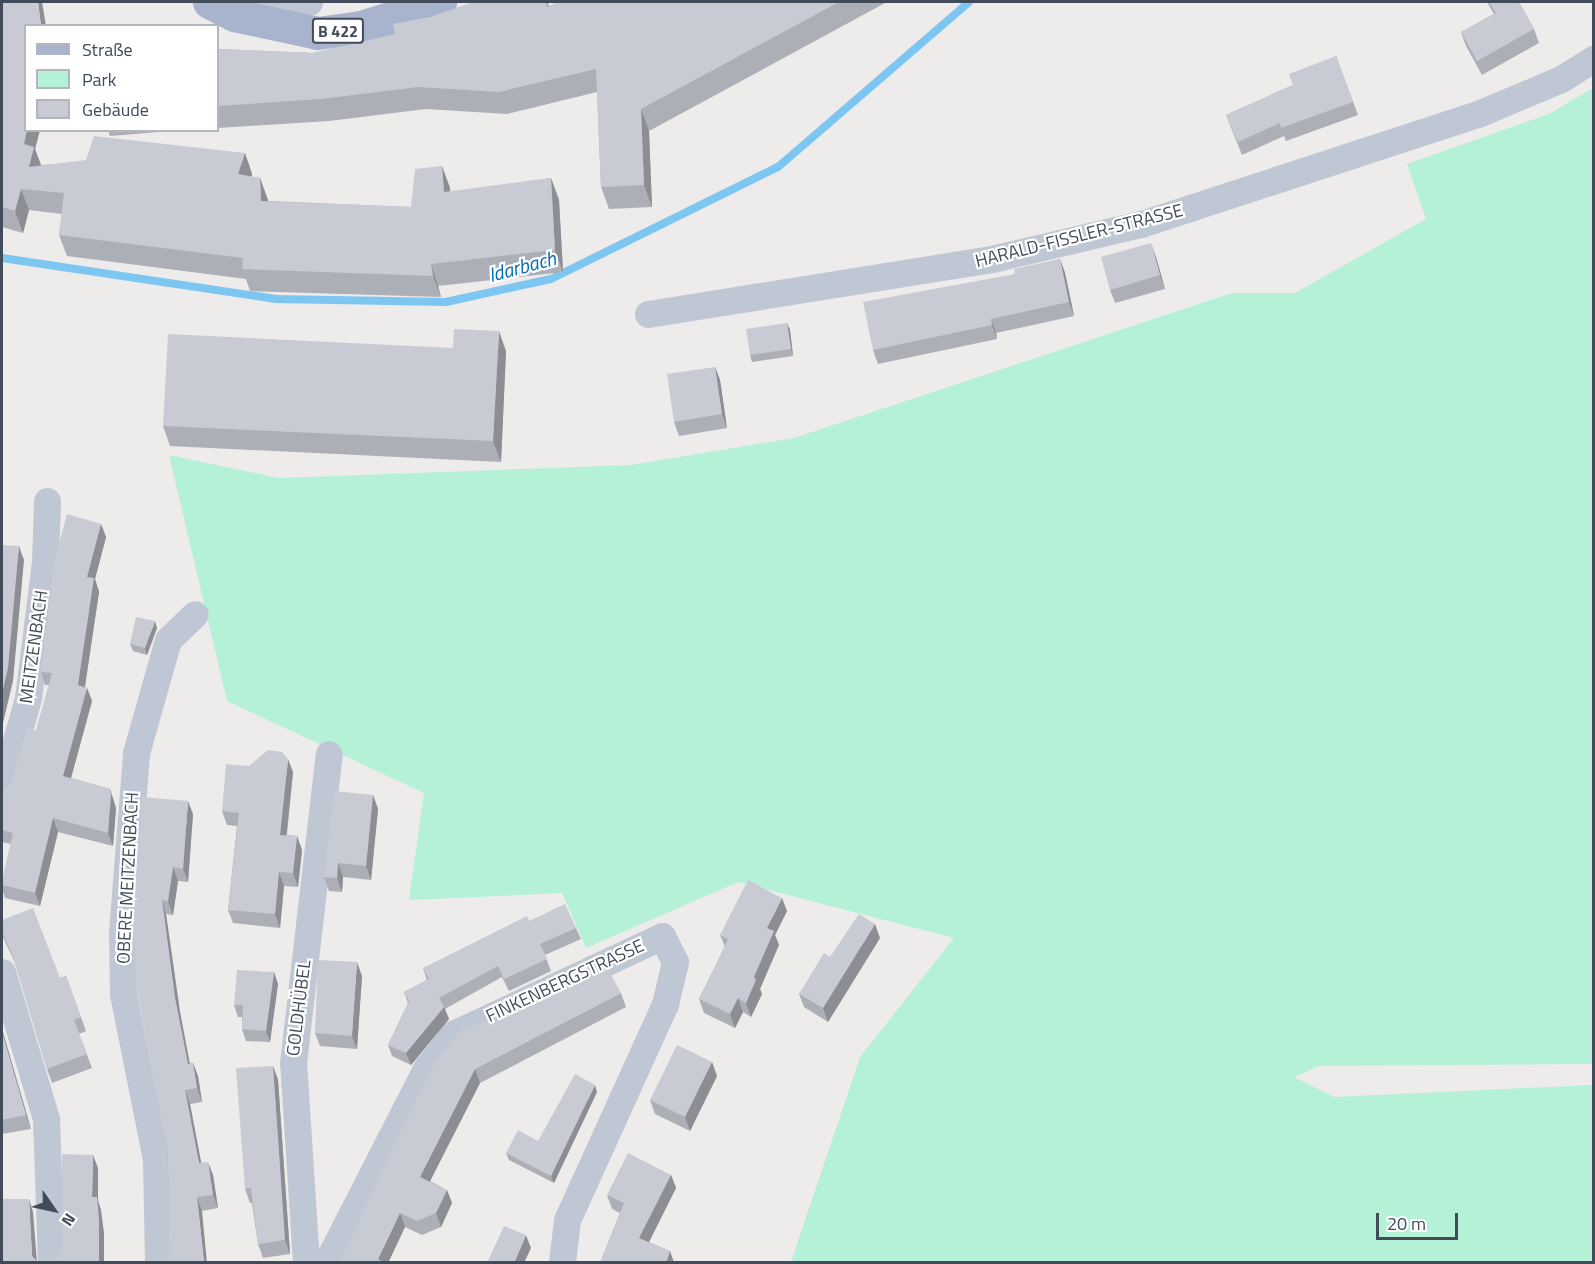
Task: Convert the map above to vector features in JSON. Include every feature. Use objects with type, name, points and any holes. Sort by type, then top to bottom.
[{"type":"main road","name":"B 422","points":[[222,8],[287,28],[324,32],[361,27],[440,2]]},
{"type":"street","points":[[222,8],[309,2]]},
{"type":"street","name":"HARALD-FISSLER-STRASSE","points":[[648,314],[996,258],[1141,224],[1478,114],[1560,79],[1593,58]]},
{"type":"street","name":"MEITZENBACH","points":[[2,790],[28,698],[45,562],[47,501]]},
{"type":"street","name":"OBERE MEITZENBACH","points":[[158,1263],[156,1159],[123,994],[122,932],[136,753],[168,640],[195,614]]},
{"type":"street","name":"GOLDHÜBEL","points":[[306,1263],[292,1063],[329,754]]},
{"type":"street","name":"FINKENBERGSTRASSE","points":[[327,1263],[427,1067],[453,1034],[662,936],[675,962],[665,1004],[567,1220],[562,1263]]},
{"type":"street","points":[[2,972],[46,1119],[51,1263]]},
{"type":"green space","points":[[1593,88],[1593,1064],[1319,1066],[1294,1077],[1334,1097],[1593,1085],[1593,1262],[791,1262],[860,1057],[954,938],[738,882],[586,948],[562,893],[409,900],[424,793],[227,701],[169,455],[279,478],[631,465],[794,438],[1232,293],[1295,293],[1426,219],[1407,164],[1549,114]]},
{"type":"building","points":[[2,2],[38,2],[41,24],[24,24],[24,132],[27,132],[24,144],[34,147],[29,167],[86,160],[94,136],[245,153],[238,174],[260,178],[261,201],[411,207],[415,169],[442,166],[444,192],[551,178],[555,250],[431,264],[433,276],[242,269],[243,258],[59,235],[64,193],[21,189],[15,211],[2,207]]},
{"type":"building","points":[[474,2],[545,2],[547,7],[560,2],[839,2],[641,109],[644,185],[601,187],[596,69],[499,92],[418,87],[321,99],[219,106],[219,49],[313,53],[395,34],[393,24],[430,17]]},
{"type":"building","points":[[1489,2],[1519,2],[1534,29],[1477,61],[1461,32],[1496,13]]},
{"type":"building","points":[[1336,56],[1353,102],[1281,128],[1280,123],[1238,142],[1226,115],[1293,85],[1289,74]]},
{"type":"building","points":[[1151,243],[1160,275],[1110,290],[1101,257]]},
{"type":"building","points":[[1060,259],[1069,302],[991,319],[992,325],[873,350],[863,302],[1015,274],[1014,269]]},
{"type":"building","points":[[787,323],[791,349],[750,355],[746,329]]},
{"type":"building","points":[[454,329],[499,331],[493,441],[163,426],[168,334],[453,348]]},
{"type":"building","points":[[715,367],[722,414],[674,422],[667,374]]},
{"type":"building","points":[[67,514],[101,524],[87,577],[94,578],[78,685],[87,688],[63,776],[110,789],[108,833],[53,818],[35,893],[2,885],[13,833],[2,830],[2,791],[12,781],[27,728],[36,731],[52,673],[41,672],[54,563]]},
{"type":"building","points":[[2,545],[19,546],[8,668],[2,694]]},
{"type":"building","points":[[136,617],[155,621],[145,648],[130,644]]},
{"type":"building","points":[[268,750],[282,752],[288,759],[280,835],[297,836],[293,873],[279,872],[275,914],[228,910],[239,813],[222,811],[226,764],[249,766]]},
{"type":"building","points":[[334,791],[373,795],[366,866],[338,863],[337,878],[324,877]]},
{"type":"building","points":[[142,797],[188,801],[183,869],[173,867],[168,901],[162,900],[175,998],[188,1064],[193,1063],[197,1088],[185,1090],[199,1163],[208,1162],[213,1195],[197,1197],[204,1263],[168,1263],[170,1214],[167,1145],[137,991],[133,919]]},
{"type":"building","points":[[748,880],[782,898],[767,928],[774,931],[754,977],[756,980],[746,1003],[738,998],[730,1014],[699,999],[728,939],[720,935]]},
{"type":"building","points":[[565,904],[576,928],[540,944],[547,959],[504,979],[498,966],[439,998],[444,1007],[406,1053],[388,1045],[409,1001],[404,992],[429,979],[423,968],[527,916],[529,921]]},
{"type":"building","points":[[33,908],[60,978],[66,976],[81,1017],[74,1020],[87,1054],[47,1069],[12,954],[2,932],[2,920]]},
{"type":"building","points":[[859,914],[875,924],[823,1008],[799,994],[824,953],[830,957]]},
{"type":"building","points":[[318,960],[357,962],[352,1036],[315,1033]]},
{"type":"building","points":[[605,964],[621,993],[475,1069],[420,1177],[447,1190],[436,1213],[417,1221],[400,1213],[378,1259],[385,1263],[339,1263],[435,1062],[458,1033]]},
{"type":"building","points":[[237,970],[274,972],[266,1031],[242,1029],[243,1005],[234,1005]]},
{"type":"building","points":[[2,1032],[26,1115],[2,1120]]},
{"type":"building","points":[[677,1045],[712,1062],[685,1117],[650,1100]]},
{"type":"building","points":[[273,1066],[285,1240],[258,1244],[251,1188],[245,1189],[236,1068]]},
{"type":"building","points":[[575,1074],[595,1085],[551,1176],[506,1153],[518,1130],[538,1141]]},
{"type":"building","points":[[628,1153],[671,1175],[639,1238],[670,1251],[666,1263],[600,1263],[624,1203],[607,1195]]},
{"type":"building","points":[[62,1154],[93,1155],[92,1197],[97,1197],[99,1263],[41,1263],[54,1262],[62,1248]]},
{"type":"building","points":[[2,1199],[29,1199],[32,1256],[39,1263],[2,1263]]},
{"type":"building","points":[[504,1226],[526,1235],[514,1263],[487,1263]]},
{"type":"waterway","name":"Idarbach","points":[[2,258],[276,299],[446,302],[551,279],[778,167],[969,2]]}]
